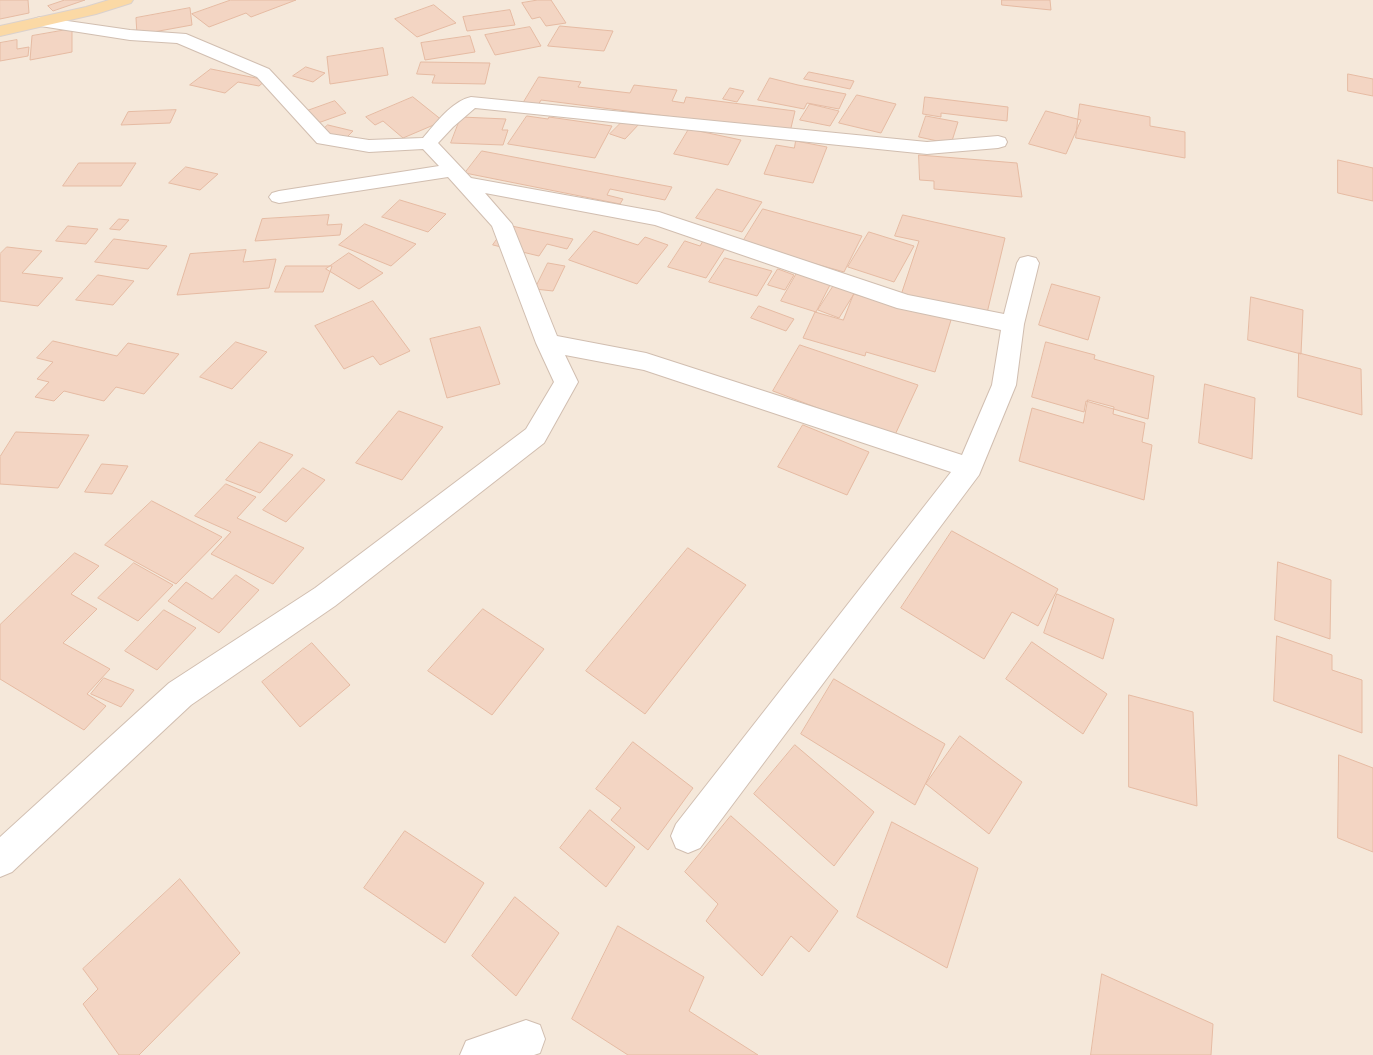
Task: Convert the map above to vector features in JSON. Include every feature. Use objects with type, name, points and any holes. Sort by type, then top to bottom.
[{"type":"main road","points":[[0,31],[90,11],[125,0]]},
{"type":"street","points":[[40,22],[130,35],[180,38],[262,73],[324,139],[369,146],[428,143],[446,123],[472,102],[927,148],[998,142]]},
{"type":"street","points":[[0,860],[180,694],[324,597],[535,436],[566,382],[548,344],[502,224],[428,143]]},
{"type":"street","points":[[279,197],[458,176],[660,219],[905,302],[1013,324]]},
{"type":"street","points":[[688,836],[970,468],[1004,385],[1013,324],[1028,263]]},
{"type":"street","points":[[548,344],[646,362],[970,468]]},
{"type":"street","points":[[480,1055],[526,1039]]},
{"type":"shaded area","points":[[0,0],[1373,0],[1373,1055],[0,1055]]},
{"type":"building","points":[[0,0],[28,0],[29,13],[0,19]]},
{"type":"building","points":[[65,0],[85,0],[53,11],[48,6]]},
{"type":"building","points":[[231,0],[296,0],[251,17],[246,13],[209,27],[192,14]]},
{"type":"building","points":[[551,0],[566,23],[546,26],[540,17],[532,19],[522,3]]},
{"type":"building","points":[[1002,0],[1050,0],[1051,10],[1002,5]]},
{"type":"building","points":[[434,5],[456,23],[417,37],[395,19]]},
{"type":"building","points":[[190,8],[192,25],[137,35],[136,18]]},
{"type":"building","points":[[510,10],[515,25],[467,31],[463,17]]},
{"type":"building","points":[[560,26],[613,31],[604,51],[548,46]]},
{"type":"building","points":[[530,27],[541,46],[495,55],[485,35]]},
{"type":"building","points":[[72,29],[72,52],[30,60],[32,36]]},
{"type":"building","points":[[470,36],[475,52],[425,60],[421,43]]},
{"type":"building","points":[[17,40],[17,49],[29,47],[28,56],[0,61],[0,43]]},
{"type":"building","points":[[383,48],[388,75],[330,84],[327,57]]},
{"type":"building","points":[[421,62],[490,63],[485,84],[432,83],[435,75],[417,74]]},
{"type":"building","points":[[306,67],[325,73],[313,82],[293,76]]},
{"type":"building","points":[[211,69],[266,80],[259,86],[238,82],[225,93],[190,85]]},
{"type":"building","points":[[809,72],[854,81],[850,89],[804,79]]},
{"type":"building","points":[[1348,74],[1373,79],[1373,96],[1348,91]]},
{"type":"building","points":[[539,77],[581,82],[578,87],[630,93],[634,85],[677,90],[672,101],[684,103],[686,97],[795,111],[790,132],[541,100],[537,107],[522,105]]},
{"type":"building","points":[[770,78],[846,94],[839,109],[807,103],[804,109],[758,100]]},
{"type":"building","points":[[730,88],[744,91],[737,102],[723,99]]},
{"type":"building","points":[[857,95],[896,104],[881,133],[839,123]]},
{"type":"building","points":[[413,97],[443,121],[403,138],[383,121],[375,125],[366,117]]},
{"type":"building","points":[[925,97],[1008,107],[1007,121],[941,113],[941,117],[923,114]]},
{"type":"building","points":[[335,101],[346,113],[318,123],[307,111]]},
{"type":"building","points":[[810,104],[839,111],[830,126],[800,120]]},
{"type":"building","points":[[1080,104],[1150,117],[1150,126],[1185,132],[1185,158],[1076,138]]},
{"type":"building","points":[[176,110],[170,123],[121,125],[128,112]]},
{"type":"building","points":[[1046,111],[1081,120],[1066,154],[1029,144]]},
{"type":"building","points":[[527,116],[548,119],[549,117],[612,126],[595,158],[508,144]]},
{"type":"building","points":[[926,116],[958,122],[951,144],[919,137]]},
{"type":"building","points":[[461,117],[506,119],[502,130],[508,130],[503,145],[451,143]]},
{"type":"building","points":[[626,118],[640,123],[625,139],[610,134]]},
{"type":"building","points":[[328,125],[353,131],[345,139],[319,133]]},
{"type":"building","points":[[689,129],[741,140],[728,165],[674,154]]},
{"type":"building","points":[[796,141],[827,147],[813,183],[764,174],[776,145],[794,148]]},
{"type":"building","points":[[482,151],[672,187],[665,200],[610,189],[607,195],[623,199],[620,204],[465,173]]},
{"type":"building","points":[[919,155],[1017,163],[1022,197],[934,189],[934,181],[920,180]]},
{"type":"building","points":[[1338,160],[1373,168],[1373,201],[1338,193]]},
{"type":"building","points":[[79,163],[136,163],[121,186],[63,186]]},
{"type":"building","points":[[186,167],[218,174],[200,190],[169,183]]},
{"type":"building","points":[[717,189],[762,202],[742,232],[696,218]]},
{"type":"building","points":[[400,200],[446,214],[428,232],[382,217]]},
{"type":"building","points":[[763,209],[862,236],[844,272],[742,243]]},
{"type":"building","points":[[329,215],[327,225],[342,224],[340,235],[255,241],[262,219]]},
{"type":"building","points":[[903,215],[1005,238],[987,313],[901,295],[919,241],[895,236]]},
{"type":"building","points":[[119,219],[129,220],[120,230],[110,229]]},
{"type":"building","points":[[365,224],[416,244],[391,266],[339,245]]},
{"type":"building","points":[[507,225],[573,239],[567,249],[547,244],[539,256],[493,245]]},
{"type":"building","points":[[68,226],[98,229],[86,244],[56,241]]},
{"type":"building","points":[[594,231],[638,245],[645,237],[668,245],[637,284],[569,260]]},
{"type":"building","points":[[869,232],[914,246],[894,282],[848,267]]},
{"type":"building","points":[[114,239],[167,246],[148,269],[95,262]]},
{"type":"building","points":[[685,241],[700,246],[703,241],[726,247],[706,278],[668,267]]},
{"type":"building","points":[[7,247],[42,251],[22,273],[63,278],[38,306],[0,301],[0,254]]},
{"type":"building","points":[[246,250],[243,262],[276,259],[269,288],[177,295],[190,254]]},
{"type":"building","points":[[349,253],[383,273],[359,289],[326,269]]},
{"type":"building","points":[[725,258],[772,271],[757,296],[709,282]]},
{"type":"building","points":[[548,263],[565,266],[553,291],[535,289]]},
{"type":"building","points":[[286,266],[332,266],[323,292],[275,292]]},
{"type":"building","points":[[778,269],[794,275],[785,290],[768,285]]},
{"type":"building","points":[[797,273],[831,283],[816,312],[781,301]]},
{"type":"building","points":[[98,275],[134,281],[113,305],[76,300]]},
{"type":"building","points":[[836,282],[857,289],[839,318],[818,310]]},
{"type":"building","points":[[1052,284],[1100,297],[1088,340],[1039,325]]},
{"type":"building","points":[[854,294],[951,320],[935,372],[866,352],[865,356],[803,338],[815,312],[843,320]]},
{"type":"building","points":[[1251,297],[1303,310],[1301,354],[1248,340]]},
{"type":"building","points":[[373,301],[410,351],[380,365],[373,356],[344,369],[315,326]]},
{"type":"building","points":[[759,306],[794,319],[786,331],[751,318]]},
{"type":"building","points":[[480,327],[500,384],[447,398],[430,339]]},
{"type":"building","points":[[53,341],[117,356],[128,343],[179,354],[144,394],[116,387],[104,401],[64,391],[54,401],[35,397],[49,382],[37,379],[53,362],[37,358]]},
{"type":"building","points":[[236,342],[267,352],[232,389],[200,377]]},
{"type":"building","points":[[1046,342],[1095,355],[1094,359],[1154,376],[1148,419],[1086,401],[1084,412],[1032,397]]},
{"type":"building","points":[[800,345],[918,385],[894,437],[773,391]]},
{"type":"building","points":[[1299,353],[1361,369],[1362,415],[1298,397]]},
{"type":"building","points":[[1205,384],[1255,398],[1252,459],[1199,443]]},
{"type":"building","points":[[1088,400],[1114,407],[1113,414],[1145,423],[1142,442],[1152,445],[1144,500],[1019,461],[1032,408],[1083,423]]},
{"type":"building","points":[[399,411],[443,427],[402,480],[356,463]]},
{"type":"building","points":[[803,425],[869,452],[847,495],[778,467]]},
{"type":"building","points":[[16,432],[89,435],[58,488],[0,484],[0,457]]},
{"type":"building","points":[[260,442],[293,455],[260,493],[226,480]]},
{"type":"building","points":[[102,464],[128,466],[112,494],[85,492]]},
{"type":"building","points":[[303,468],[325,480],[286,522],[263,510]]},
{"type":"building","points":[[226,484],[256,497],[237,518],[304,548],[273,584],[211,554],[231,532],[195,516]]},
{"type":"building","points":[[152,501],[222,537],[176,584],[105,545]]},
{"type":"building","points":[[952,531],[1058,589],[1038,626],[1012,612],[984,659],[901,608]]},
{"type":"building","points":[[688,548],[746,585],[645,714],[586,671]]},
{"type":"building","points":[[75,553],[99,566],[71,594],[97,609],[63,643],[110,669],[87,694],[106,706],[84,730],[0,679],[0,625]]},
{"type":"building","points":[[1278,562],[1331,580],[1330,639],[1275,620]]},
{"type":"building","points":[[134,563],[173,585],[138,621],[98,598]]},
{"type":"building","points":[[236,575],[259,590],[219,633],[168,601],[186,582],[212,599]]},
{"type":"building","points":[[1057,594],[1114,619],[1103,659],[1044,633]]},
{"type":"building","points":[[483,609],[544,649],[492,715],[428,671]]},
{"type":"building","points":[[164,610],[196,628],[157,670],[125,651]]},
{"type":"building","points":[[1277,636],[1332,655],[1332,670],[1362,680],[1362,733],[1274,701]]},
{"type":"building","points":[[1032,642],[1107,694],[1083,734],[1006,679]]},
{"type":"building","points":[[312,643],[350,685],[300,727],[262,682]]},
{"type":"building","points":[[104,678],[134,690],[121,707],[91,694]]},
{"type":"building","points":[[834,679],[945,744],[915,805],[801,734]]},
{"type":"building","points":[[1129,695],[1193,712],[1197,806],[1129,787]]},
{"type":"building","points":[[960,736],[1022,782],[989,834],[926,784]]},
{"type":"building","points":[[633,742],[693,788],[648,850],[611,820],[621,808],[596,789]]},
{"type":"building","points":[[795,745],[874,812],[834,866],[754,794]]},
{"type":"building","points":[[1339,755],[1373,768],[1373,852],[1338,838]]},
{"type":"building","points":[[590,810],[635,847],[606,887],[560,848]]},
{"type":"building","points":[[731,816],[838,911],[809,952],[791,936],[762,976],[706,921],[718,904],[685,872]]},
{"type":"building","points":[[892,822],[978,868],[947,968],[857,917]]},
{"type":"building","points":[[405,831],[484,883],[445,943],[364,888]]},
{"type":"building","points":[[180,879],[240,953],[139,1055],[119,1055],[83,1004],[98,989],[83,969]]},
{"type":"building","points":[[515,897],[559,933],[516,996],[472,956]]},
{"type":"building","points":[[618,926],[704,977],[689,1011],[758,1055],[628,1055],[572,1019]]},
{"type":"building","points":[[1102,974],[1213,1024],[1211,1055],[1091,1055]]}]
